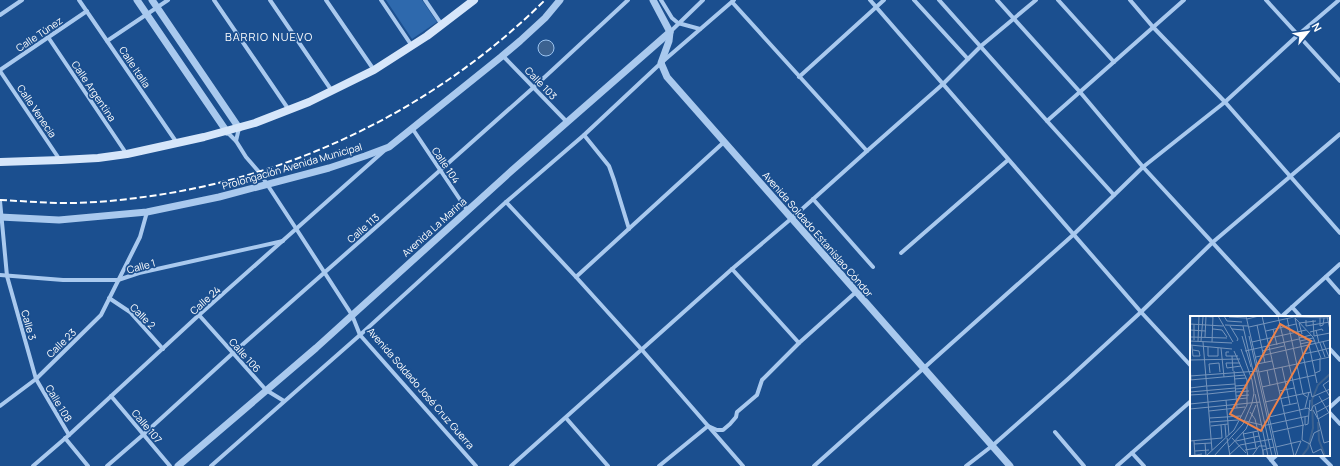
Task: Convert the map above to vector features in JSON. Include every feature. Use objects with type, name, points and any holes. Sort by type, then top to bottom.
[{"type":"main road","points":[[1,161],[98,158],[127,154],[239,128],[289,110],[332,92],[374,70],[442,25],[474,0]]},
{"type":"street","points":[[0,15],[22,0]]},
{"type":"street","name":"Calle Italia","points":[[79,0],[177,143]]},
{"type":"street","name":"Avenida Soldado José Cruz Guerra","points":[[137,0],[227,132],[236,141],[246,157],[267,184],[352,314],[360,335],[476,466]]},
{"type":"street","points":[[152,0],[239,128],[236,141]]},
{"type":"street","points":[[107,41],[168,0]]},
{"type":"street","points":[[214,0],[289,110]]},
{"type":"street","points":[[270,0],[332,92]]},
{"type":"street","points":[[326,0],[374,70]]},
{"type":"street","points":[[381,0],[412,46]]},
{"type":"street","points":[[425,0],[442,25]]},
{"type":"street","name":"Prolongación Avenida Municipal","points":[[1,217],[59,220],[147,212],[201,201],[267,184],[365,156],[389,147],[503,56],[545,18],[560,0]]},
{"type":"street","name":"Calle 113","points":[[106,466],[144,434],[232,353],[325,273],[534,87],[628,0]]},
{"type":"street","points":[[653,0],[670,32],[669,41],[661,63]]},
{"type":"street","points":[[661,0],[672,18],[678,23],[700,29]]},
{"type":"street","name":"Avenida La Marina","points":[[178,466],[316,348],[467,210],[670,32],[703,0]]},
{"type":"street","points":[[870,0],[1073,235],[1190,365]]},
{"type":"street","points":[[800,77],[884,0]]},
{"type":"street","points":[[914,0],[968,59]]},
{"type":"street","points":[[939,0],[1114,195]]},
{"type":"street","points":[[997,0],[1080,92],[1143,167],[1279,316]]},
{"type":"street","points":[[511,466],[943,84],[981,46],[1036,0]]},
{"type":"street","points":[[1058,0],[1114,62]]},
{"type":"street","points":[[1130,0],[1153,27],[1225,102],[1340,233]]},
{"type":"street","points":[[1047,121],[1184,0]]},
{"type":"street","points":[[1266,0],[1340,81]]},
{"type":"street","points":[[814,466],[1073,235],[1143,167],[1225,102],[1298,35],[1339,0]]},
{"type":"street","points":[[211,466],[360,335],[506,202],[584,135],[661,63],[733,1],[867,151]]},
{"type":"street","name":"Calle Túnez","points":[[0,70],[87,11]]},
{"type":"street","name":"Calle Argentina","points":[[48,37],[127,154]]},
{"type":"street","name":"Calle 103","points":[[503,56],[567,122]]},
{"type":"street","name":"Avenida Soldado Estanislao Cóndor","points":[[661,63],[667,77],[1010,466]]},
{"type":"street","name":"Calle Venecia","points":[[0,70],[61,160]]},
{"type":"street","name":"Calle 104","points":[[412,128],[467,210]]},
{"type":"street","points":[[966,466],[992,446],[1068,379],[1141,312],[1213,242],[1340,134]]},
{"type":"street","points":[[584,135],[609,166],[629,229]]},
{"type":"street","points":[[576,277],[724,142]]},
{"type":"street","name":"Calle 24","points":[[33,466],[69,435],[199,315],[283,240],[297,230],[389,147]]},
{"type":"street","points":[[901,253],[1008,160]]},
{"type":"street","points":[[813,199],[874,267]]},
{"type":"street","name":"Calle 3","points":[[0,201],[7,276],[36,379]]},
{"type":"street","points":[[506,202],[642,350],[743,466]]},
{"type":"street","name":"Calle 23","points":[[0,406],[36,379],[101,315],[140,236],[147,212]]},
{"type":"street","name":"Calle 1","points":[[0,275],[63,280],[118,280],[139,273],[283,240]]},
{"type":"street","points":[[1281,316],[1340,264]]},
{"type":"street","points":[[732,269],[799,343]]},
{"type":"street","points":[[1326,277],[1340,293]]},
{"type":"street","points":[[708,426],[717,430],[723,430],[730,424],[736,417],[737,412],[757,395],[762,380],[799,343],[856,292]]},
{"type":"street","name":"Calle 2","points":[[109,298],[130,312],[163,348]]},
{"type":"street","points":[[1292,307],[1300,316]]},
{"type":"street","name":"Calle 106","points":[[199,315],[266,390],[284,401]]},
{"type":"street","points":[[1330,349],[1340,360]]},
{"type":"street","name":"Calle 108","points":[[36,379],[69,435]]},
{"type":"street","name":"Calle 107","points":[[111,396],[170,466]]},
{"type":"street","points":[[1330,407],[1340,398]]},
{"type":"street","points":[[1117,466],[1190,402]]},
{"type":"street","points":[[1330,413],[1340,424]]},
{"type":"street","points":[[566,418],[608,466]]},
{"type":"street","points":[[659,466],[708,426]]},
{"type":"street","points":[[1055,432],[1084,466]]},
{"type":"street","name":"Calle 108","points":[[64,438],[88,466]]},
{"type":"street","points":[[1132,453],[1144,466]]},
{"type":"street","points":[[1321,456],[1331,466]]},
{"type":"shaded area","points":[[386,0],[422,0],[437,22],[412,39]]},
{"type":"shaded area","points":[[543,40],[549,40],[554,45],[552,54],[549,56],[543,56],[538,51],[538,45]]},
{"type":"railway","points":[[0,200],[78,203],[151,196],[206,186],[260,171],[313,152],[364,130],[413,103],[460,72],[504,38],[545,0]]},
{"type":"district","name":"BARRIO NUEVO","points":[[269,36]]}]
